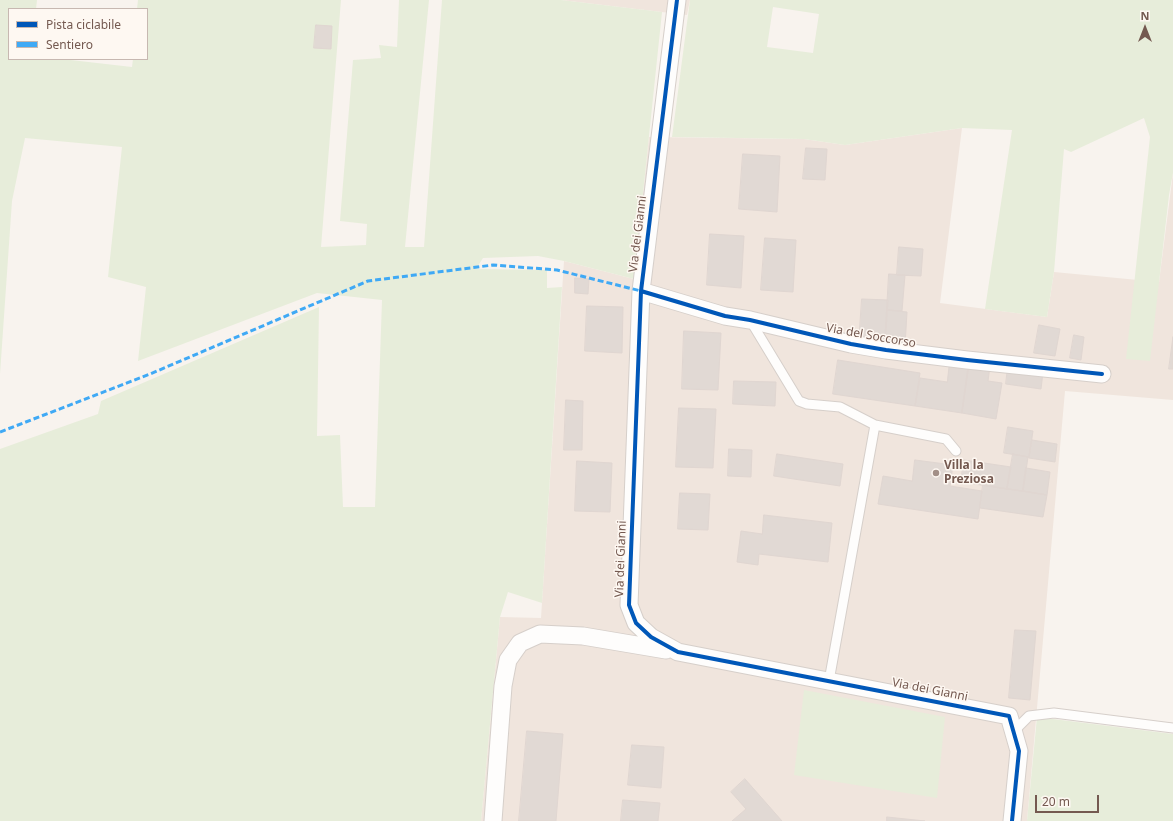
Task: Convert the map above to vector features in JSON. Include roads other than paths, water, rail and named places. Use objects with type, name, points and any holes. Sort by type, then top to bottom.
[{"type":"street","name":"Via dei Gianni","points":[[677,0],[641,291],[629,605],[636,623],[651,637],[678,652],[1009,716],[1019,751],[1012,821]]},
{"type":"street","name":"Via del Soccorso","points":[[641,291],[725,316],[750,320],[851,344],[886,350],[1102,374]]},
{"type":"street","points":[[493,821],[503,686],[508,660],[520,643],[540,634],[583,636],[678,652]]},
{"type":"lane","points":[[750,320],[799,400],[807,404],[840,407],[875,424],[946,439],[956,451]]},
{"type":"lane","points":[[829,681],[875,424]]},
{"type":"lane","points":[[1014,731],[1029,716],[1054,713],[1173,728]]},
{"type":"place","name":"Villa la Preziosa","points":[[936,473]]}]
